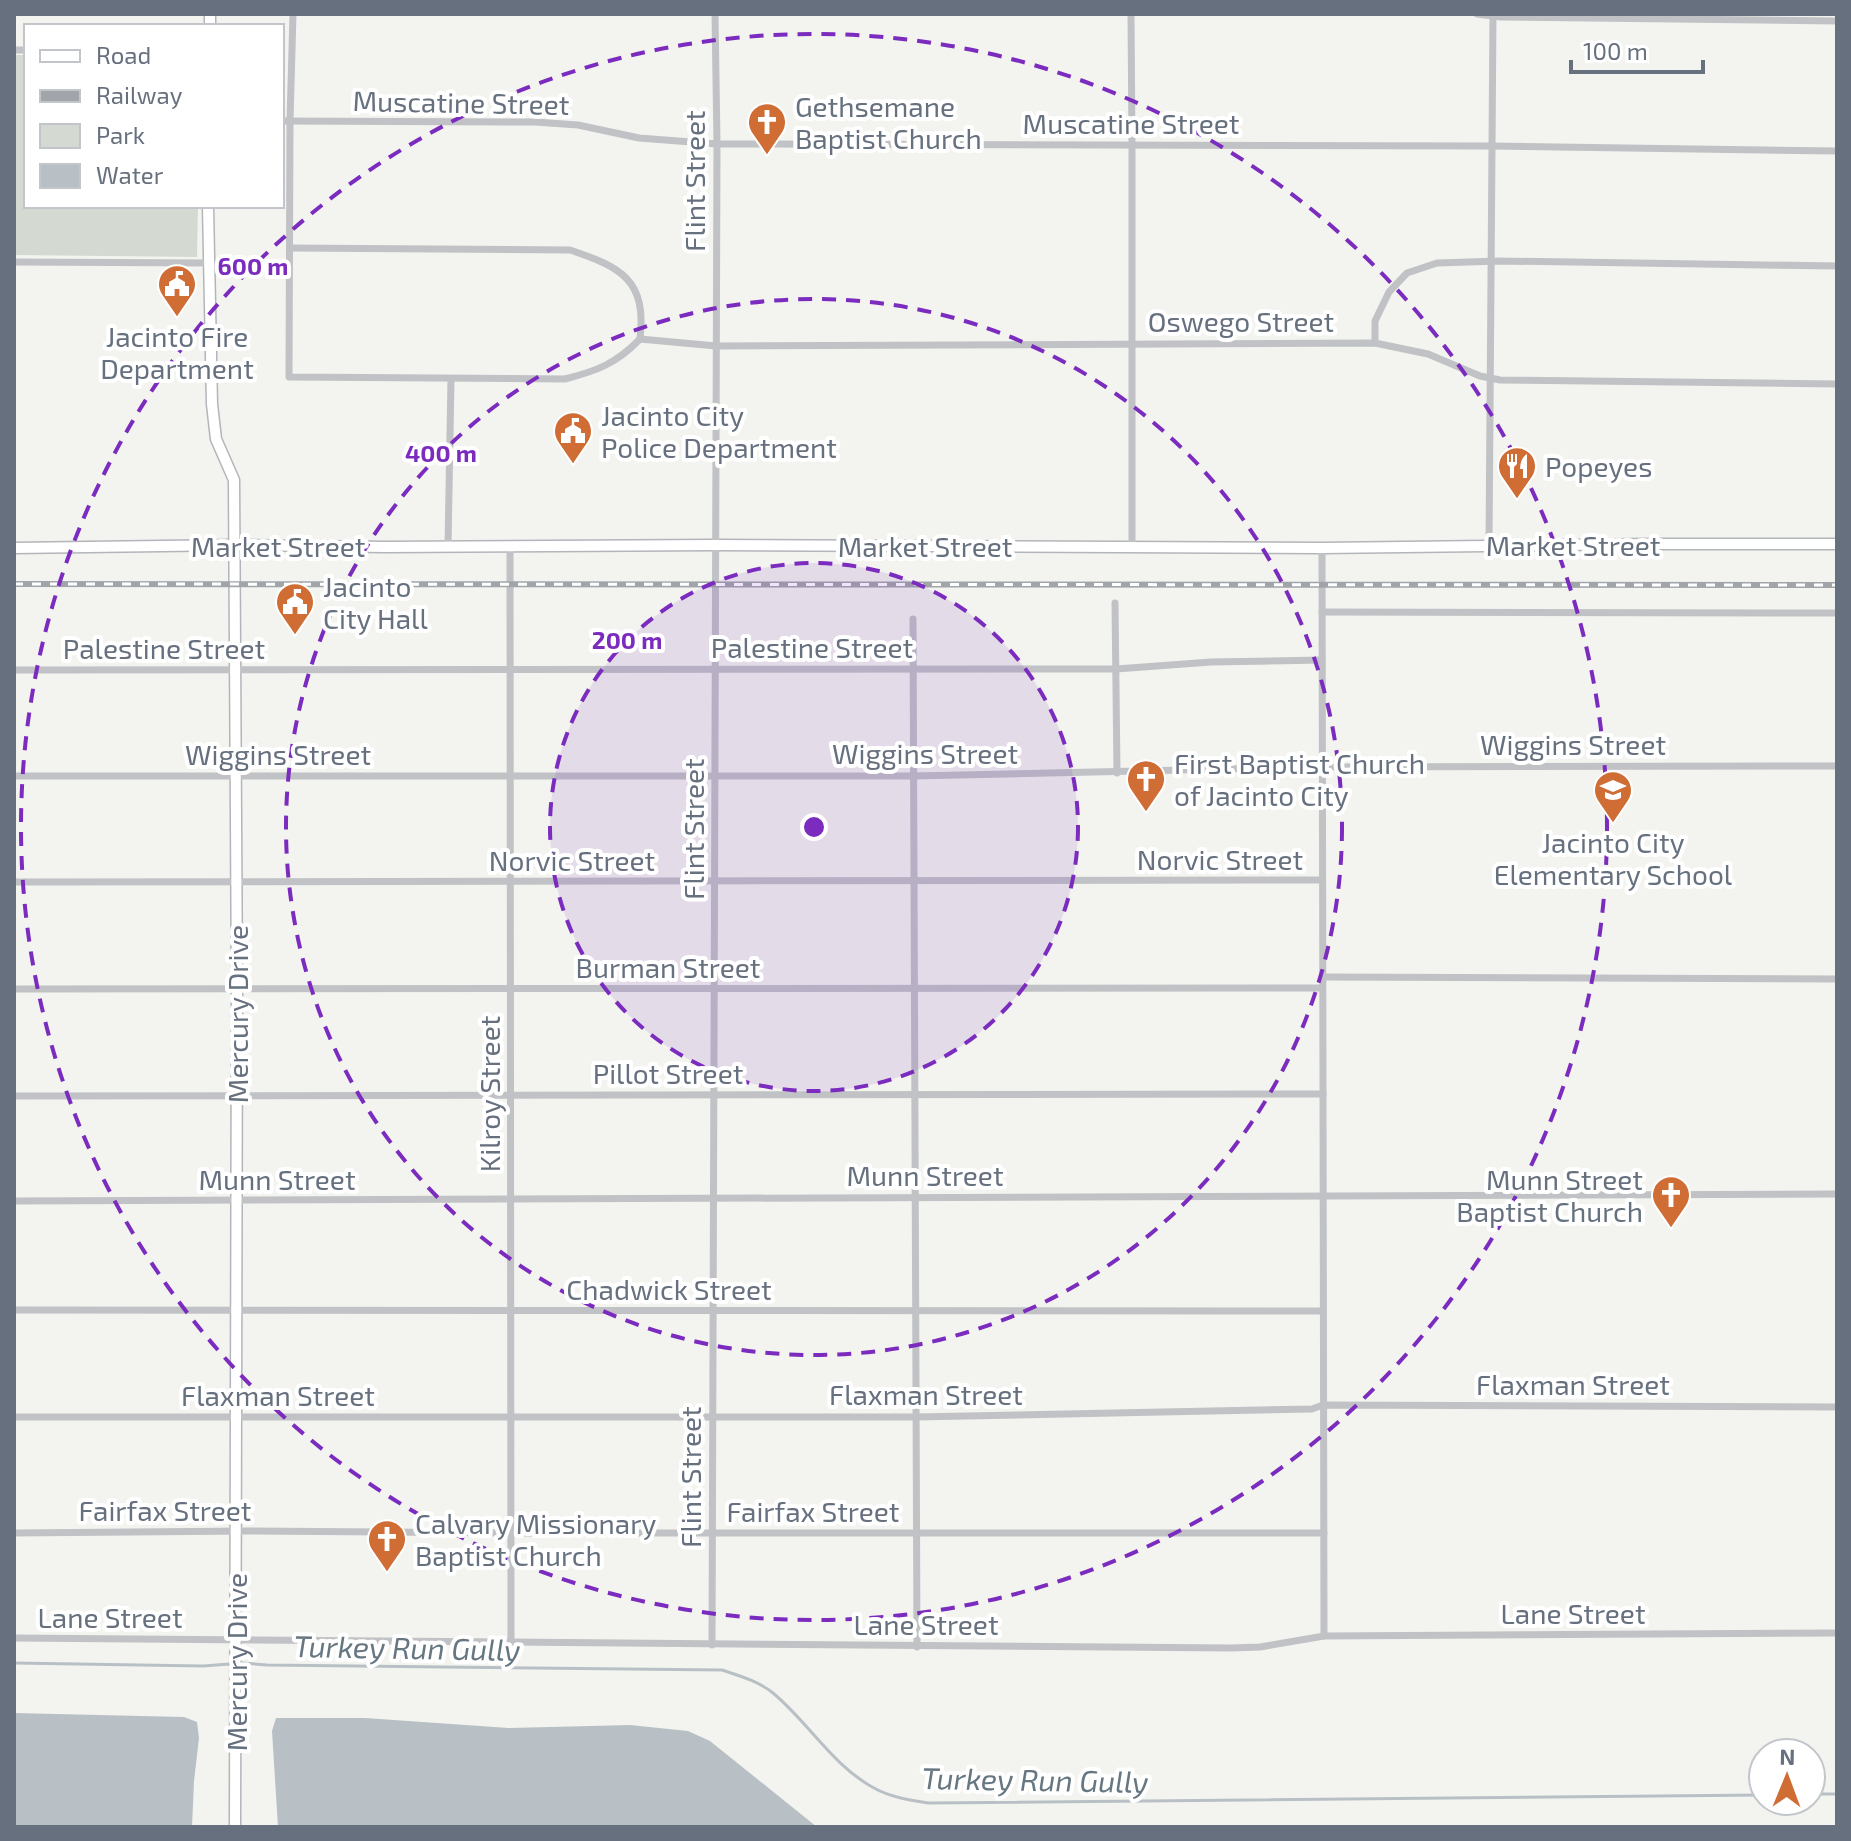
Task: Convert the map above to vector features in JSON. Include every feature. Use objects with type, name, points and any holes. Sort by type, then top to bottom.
[{"type":"main road","name":"Mercury Drive","points":[[208,208],[212,404],[216,439],[234,480],[237,670],[235,1827]]},
{"type":"main road","name":"Market Street","points":[[14,548],[235,545],[1322,548],[1837,544]]},
{"type":"street","points":[[290,248],[570,250],[599,259],[621,271],[637,293],[643,317],[640,339],[624,355],[593,372],[565,379],[289,377],[290,248],[286,121],[293,14]]},
{"type":"street","name":"Flint Street","points":[[712,1645],[715,14]]},
{"type":"street","points":[[1131,14],[1132,547]]},
{"type":"street","points":[[1477,14],[1837,21]]},
{"type":"street","points":[[1489,545],[1493,15]]},
{"type":"street","name":"Muscatine Street","points":[[286,121],[535,122],[578,125],[639,138],[717,144],[1491,146],[1837,151]]},
{"type":"street","points":[[1375,343],[1375,321],[1389,292],[1407,273],[1437,263],[1491,261],[1837,266]]},
{"type":"street","points":[[14,262],[208,263]]},
{"type":"street","name":"Oswego Street","points":[[640,339],[716,346],[1375,343],[1428,354],[1480,376],[1500,380],[1837,384]]},
{"type":"street","points":[[448,546],[451,379]]},
{"type":"street","name":"Kilroy Street","points":[[510,546],[511,1642]]},
{"type":"street","points":[[1322,548],[1324,1636]]},
{"type":"street","points":[[1115,603],[1117,773]]},
{"type":"street","points":[[1322,612],[1837,613]]},
{"type":"street","points":[[913,619],[917,1647]]},
{"type":"street","name":"Palestine Street","points":[[14,670],[1116,669],[1211,662],[1322,660]]},
{"type":"street","name":"Wiggins Street","points":[[14,776],[913,776],[1323,767],[1837,766]]},
{"type":"street","name":"Norvic Street","points":[[14,882],[1322,880]]},
{"type":"street","points":[[1322,977],[1837,979]]},
{"type":"street","name":"Burman Street","points":[[14,989],[1322,988]]},
{"type":"street","name":"Pillot Street","points":[[14,1096],[1323,1094]]},
{"type":"street","name":"Munn Street","points":[[14,1201],[1837,1194]]},
{"type":"street","name":"Chadwick Street","points":[[14,1310],[1323,1311]]},
{"type":"street","name":"Flaxman Street","points":[[14,1417],[916,1417],[1282,1410],[1312,1409],[1323,1405],[1837,1407]]},
{"type":"street","name":"Fairfax Street","points":[[14,1533],[1324,1533]]},
{"type":"street","name":"Lane Street","points":[[14,1638],[1245,1648],[1324,1636],[1837,1633]]},
{"type":"green space","points":[[14,55],[24,55],[24,208],[198,208],[197,257],[14,255]]},
{"type":"water","points":[[14,1713],[184,1717],[197,1722],[199,1738],[192,1827],[14,1827]]},
{"type":"water","points":[[276,1718],[365,1718],[509,1728],[630,1725],[688,1731],[710,1741],[817,1827],[278,1827],[272,1731]]},
{"type":"waterway","name":"Turkey Run Gully","points":[[14,1663],[722,1670],[755,1682],[773,1693],[859,1779],[887,1794],[928,1803],[1747,1795]]},
{"type":"waterway","name":"Turkey Run Gully","points":[[1827,1794],[1837,1794]]},
{"type":"railway","points":[[14,584],[1837,585]]},
{"type":"place","name":"Gethsemane Baptist Church","points":[[767,156]]},
{"type":"place","name":"Jacinto Fire Department","points":[[177,318]]},
{"type":"place","name":"Jacinto City Police Department","points":[[573,465]]},
{"type":"place","name":"Popeyes","points":[[1517,500]]},
{"type":"place","name":"Jacinto City Hall","points":[[295,636]]},
{"type":"place","name":"First Baptist Church of Jacinto City","points":[[1146,813]]},
{"type":"place","name":"Jacinto City Elementary School","points":[[1613,824]]},
{"type":"place","name":"Munn Street Baptist Church","points":[[1671,1229]]},
{"type":"place","name":"Calvary Missionary Baptist Church","points":[[387,1573]]}]
